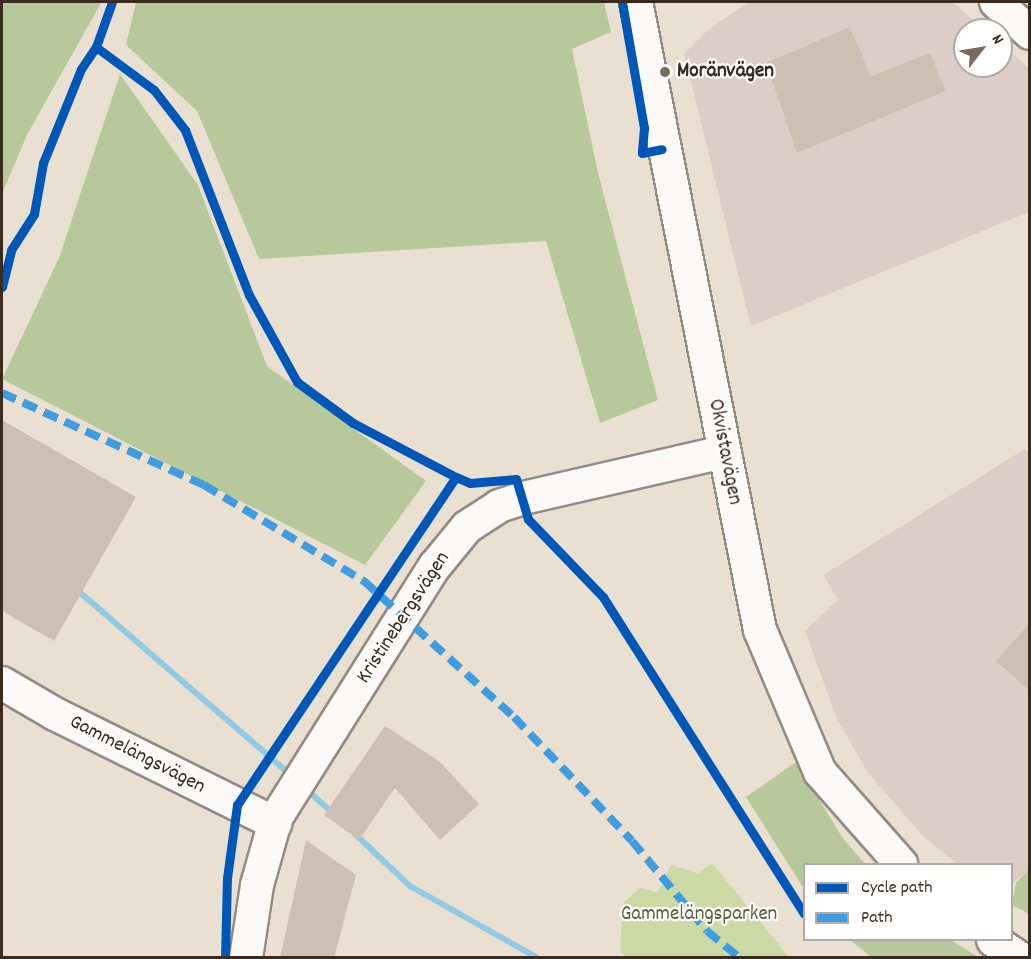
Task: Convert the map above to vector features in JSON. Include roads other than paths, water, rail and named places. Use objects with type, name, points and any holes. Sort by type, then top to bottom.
[{"type":"street","name":"Okvistavägen","points":[[636,2],[760,630],[820,772],[900,863]]},
{"type":"street","points":[[996,2],[1029,33]]},
{"type":"street","name":"Kristinebergsvägen","points":[[246,957],[257,885],[274,823],[435,566],[479,517],[523,498],[724,452]]},
{"type":"street","name":"Gammelängsvägen","points":[[2,683],[55,714],[274,823]]},
{"type":"street","points":[[996,941],[1020,957]]},
{"type":"waterway","points":[[76,589],[293,777]]},
{"type":"waterway","points":[[305,788],[333,813]]},
{"type":"waterway","points":[[356,835],[410,886],[538,958]]},
{"type":"place","name":"Moränvägen","points":[[665,72]]},
{"type":"park label","name":"Gammelängsparken","points":[[699,915]]}]
